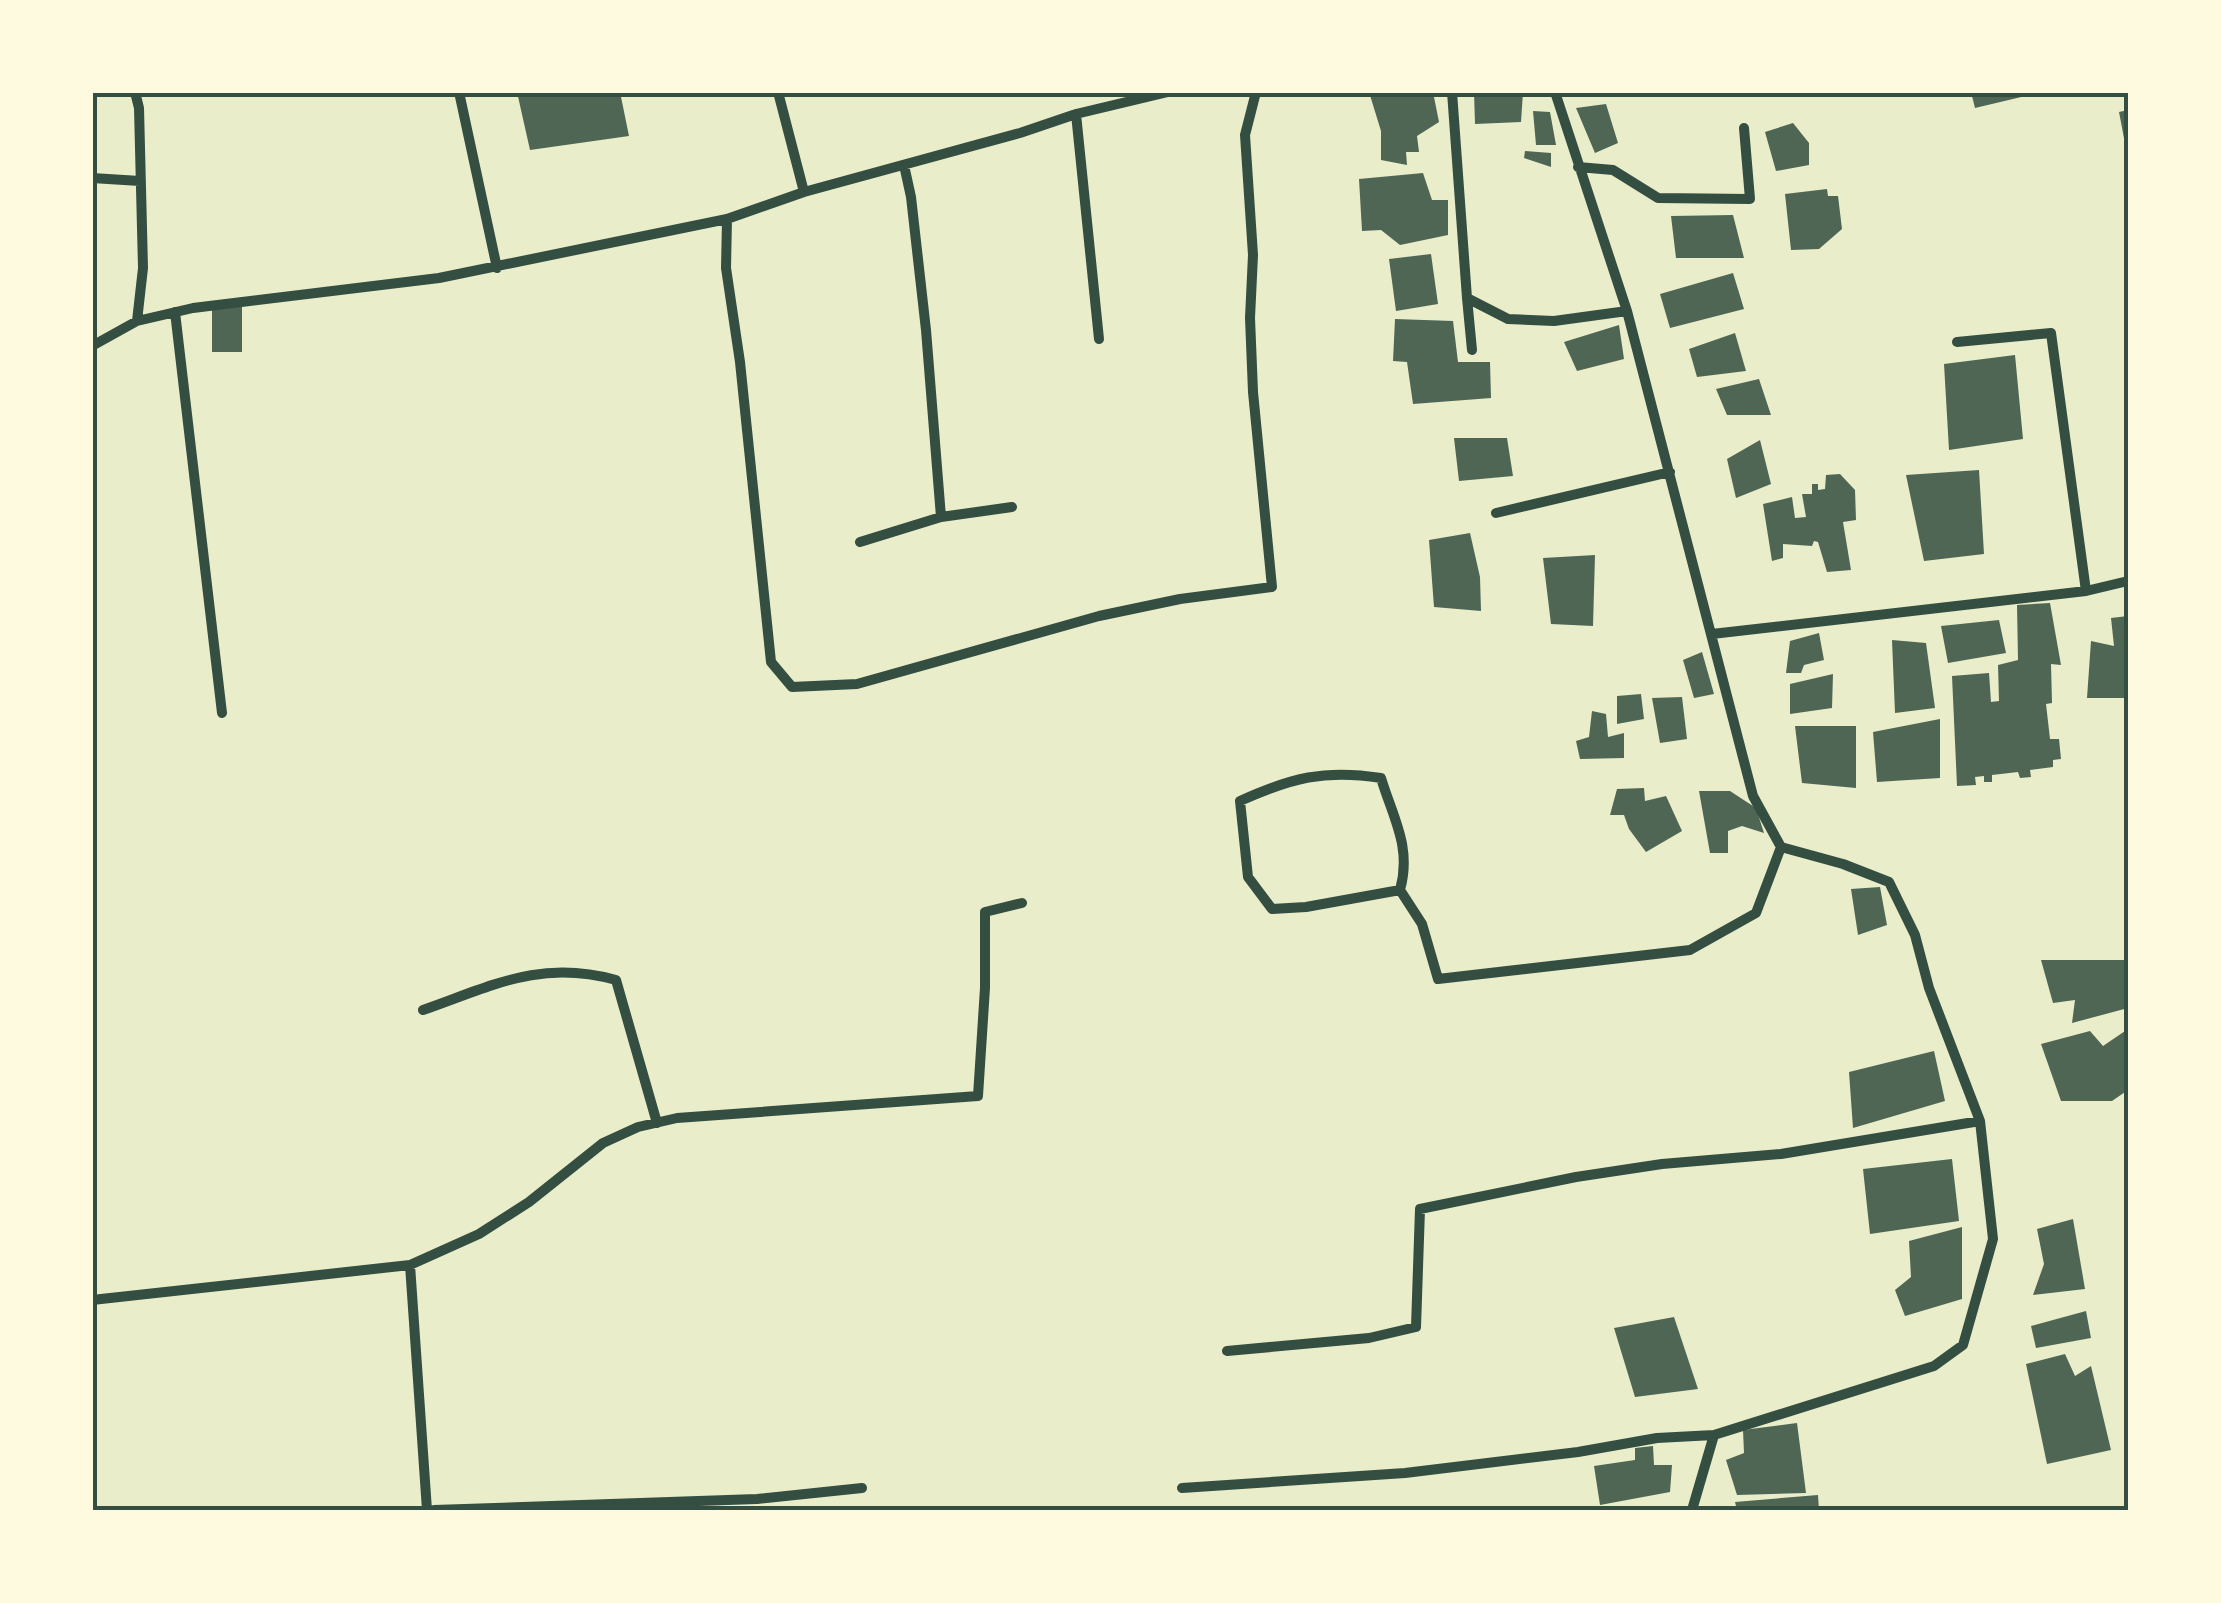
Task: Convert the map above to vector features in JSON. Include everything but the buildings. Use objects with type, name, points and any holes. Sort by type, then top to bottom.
[{"type":"street","points":[[136,92],[143,268],[137,321]]},
{"type":"street","points":[[459,92],[497,268]]},
{"type":"street","points":[[778,92],[804,192]]},
{"type":"street","points":[[92,346],[137,321],[175,312],[497,268],[727,219],[804,192],[1076,114],[1122,97],[1168,92]]},
{"type":"street","points":[[727,219],[726,268],[740,362],[771,662],[792,687],[857,684],[1099,616],[1180,599],[1272,587],[1253,392],[1250,318],[1253,254],[1245,135],[1256,92]]},
{"type":"street","points":[[1452,92],[1472,350]]},
{"type":"street","points":[[1182,1488],[1405,1473],[1578,1452],[1656,1438],[1714,1434],[1934,1366],[1963,1345],[1993,1239],[1980,1121],[1929,988],[1914,935],[1889,882],[1781,847],[1753,796],[1628,311],[1555,92]]},
{"type":"street","points":[[1076,114],[1098,339]]},
{"type":"street","points":[[1578,166],[1613,170],[1658,198],[1750,199],[1744,128]]},
{"type":"street","points":[[904,165],[926,330],[941,516]]},
{"type":"street","points":[[92,178],[140,182]]},
{"type":"street","points":[[1467,298],[1508,320],[1554,321],[1628,311]]},
{"type":"street","points":[[175,312],[222,713]]},
{"type":"street","points":[[1957,342],[2051,332],[2086,591]]},
{"type":"street","points":[[1496,513],[1670,472]]},
{"type":"street","points":[[860,542],[941,516],[1012,507]]},
{"type":"street","points":[[1712,634],[2086,591],[2128,581]]},
{"type":"street","points":[[1349,773],[1381,778],[1406,847],[1406,872],[1400,890],[1306,907],[1272,908],[1248,877],[1240,801],[1288,779],[1349,773]]},
{"type":"street","points":[[1400,890],[1422,924],[1438,979],[1690,950],[1756,913],[1781,847]]},
{"type":"street","points":[[92,1300],[410,1266],[479,1234],[529,1202],[603,1143],[657,1122],[978,1096],[986,988],[986,912],[1022,903]]},
{"type":"street","points":[[422,1010],[530,973],[587,972],[616,980],[657,1122]]},
{"type":"street","points":[[1227,1351],[1369,1338],[1416,1327],[1420,1209],[1576,1177],[1662,1164],[1781,1154],[1980,1121]]},
{"type":"street","points":[[410,1266],[430,1510],[579,1508],[756,1499],[862,1488]]},
{"type":"street","points":[[1692,1510],[1714,1434]]}]
